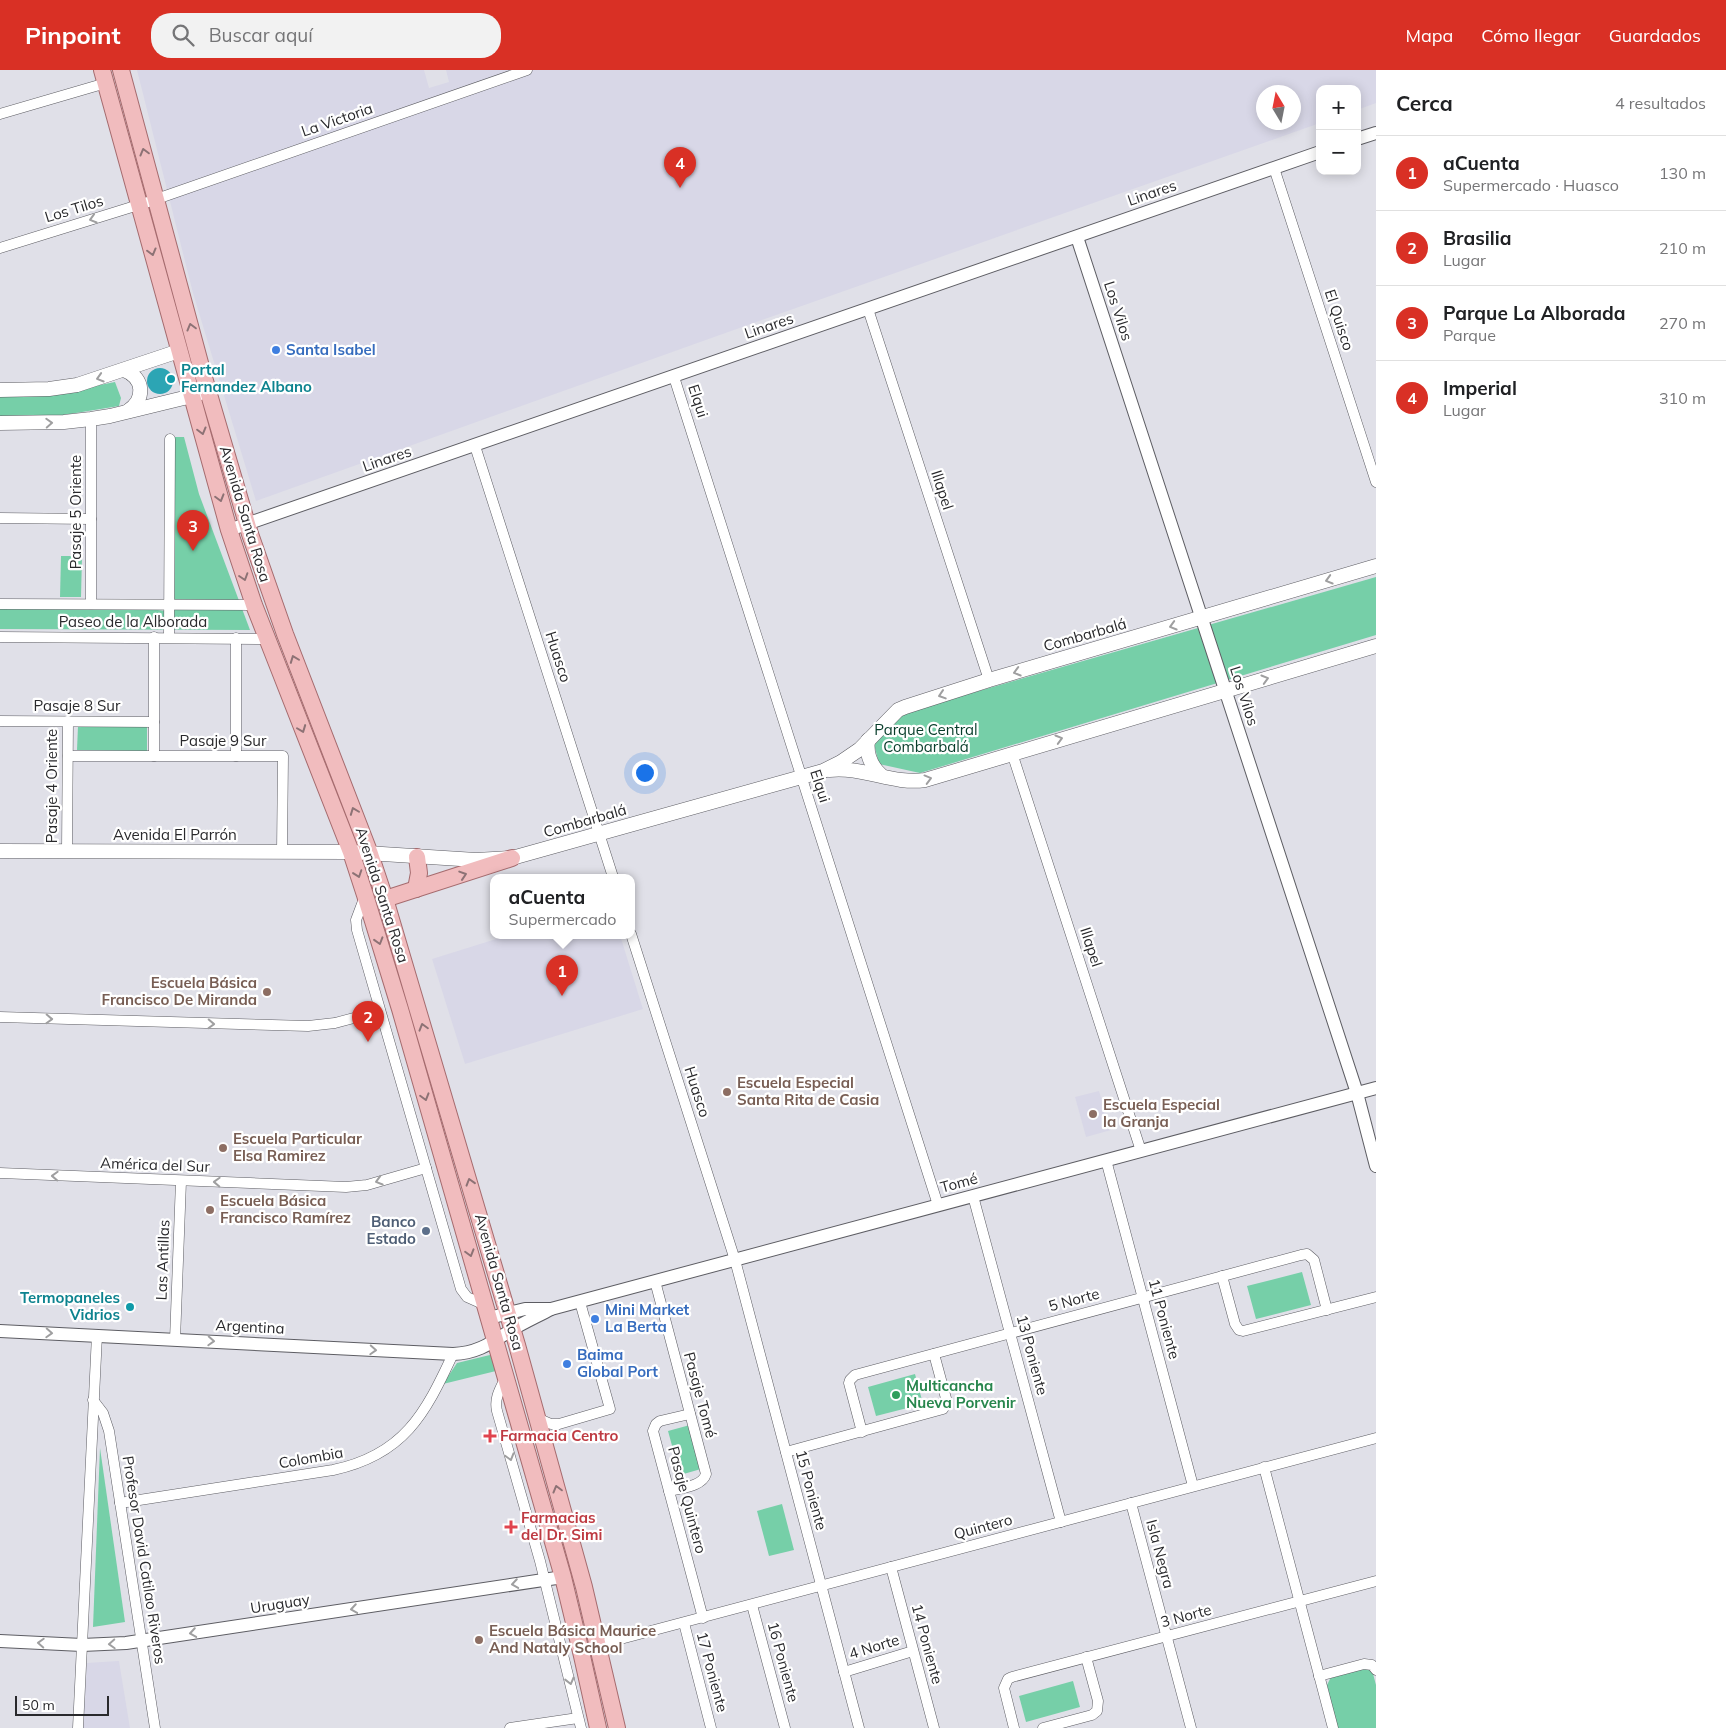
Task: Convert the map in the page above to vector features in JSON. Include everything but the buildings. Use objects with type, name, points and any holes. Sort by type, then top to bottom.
[{"type":"main road","name":"Avenida Santa Rosa","points":[[121,70],[205,380],[248,524],[285,634],[386,899],[513,1329],[584,1587],[617,1728]]},
{"type":"main road","name":"Avenida Santa Rosa","points":[[104,76],[230,530],[254,605],[365,895],[563,1577],[598,1728]]},
{"type":"main road","points":[[0,390],[49,389],[76,385],[180,351],[205,380],[200,393],[128,412],[64,422],[0,423]]},
{"type":"main road","points":[[124,370],[136,378],[141,392],[139,401],[128,412]]},
{"type":"main road","name":"Combarbalá","points":[[350,852],[476,860],[512,858],[599,834],[823,771],[850,757],[898,710],[989,680],[1376,566]]},
{"type":"main road","name":"Combarbalá","points":[[823,771],[854,770],[909,781],[925,780],[1376,646]]},
{"type":"main road","points":[[868,740],[868,758],[881,776]]},
{"type":"main road","name":"Avenida El Parrón","points":[[0,851],[350,852]]},
{"type":"main road","points":[[416,889],[419,873],[417,856]]},
{"type":"main road","points":[[386,899],[512,858]]},
{"type":"main road","points":[[563,1577],[573,1580],[584,1587]]},
{"type":"street","name":"La Victoria","points":[[157,199],[527,70]]},
{"type":"street","points":[[0,114],[104,76]]},
{"type":"street","points":[[1361,138],[1376,133]]},
{"type":"street","name":"Linares","points":[[230,530],[1316,153]]},
{"type":"street","name":"El Quisco","points":[[1274,168],[1376,482]]},
{"type":"street","name":"Los Tilos","points":[[0,248],[157,199]]},
{"type":"street","name":"Los Vilos","points":[[1076,237],[1357,1093],[1376,1166]]},
{"type":"street","name":"Illapel","points":[[868,309],[989,680]]},
{"type":"street","name":"Elqui","points":[[674,377],[938,1205]]},
{"type":"street","name":"Pasaje 5 Oriente","points":[[91,419],[91,604]]},
{"type":"street","points":[[169,637],[170,439]]},
{"type":"street","name":"Huasco","points":[[475,446],[612,874]]},
{"type":"street","points":[[0,518],[91,519]]},
{"type":"street","name":"Paseo de la Alborada","points":[[0,604],[254,605]]},
{"type":"street","name":"Paseo de la Alborada","points":[[0,637],[267,638]]},
{"type":"street","points":[[154,637],[154,756]]},
{"type":"street","points":[[236,638],[236,756]]},
{"type":"street","name":"Pasaje 8 Sur","points":[[0,721],[154,722]]},
{"type":"street","name":"Pasaje 4 Oriente","points":[[67,851],[68,721]]},
{"type":"street","name":"Illapel","points":[[1012,753],[1141,1151]]},
{"type":"street","name":"Pasaje 9 Sur","points":[[68,756],[283,756],[282,852]]},
{"type":"street","name":"Avenida Santa Rosa","points":[[365,895],[357,915],[356,925],[380,1011],[463,1292],[487,1312]]},
{"type":"street","name":"Huasco","points":[[633,939],[735,1260]]},
{"type":"street","points":[[0,1017],[308,1026],[335,1023],[380,1011]]},
{"type":"street","name":"Tomé","points":[[487,1312],[508,1313],[525,1309],[551,1309],[580,1302],[1376,1088]]},
{"type":"street","name":"11 Poniente","points":[[1106,1160],[1193,1486]]},
{"type":"street","name":"América del Sur","points":[[0,1173],[356,1187],[426,1168]]},
{"type":"street","name":"Las Antillas","points":[[175,1340],[181,1181]]},
{"type":"street","name":"13 Poniente","points":[[974,1196],[1061,1522]]},
{"type":"street","name":"5 Norte","points":[[862,1432],[849,1383],[852,1377],[1222,1276],[1307,1254],[1314,1260],[1327,1310]]},
{"type":"street","name":"15 Poniente","points":[[735,1260],[859,1728]]},
{"type":"street","points":[[1222,1276],[1235,1324],[1239,1330],[1243,1331],[1376,1297]]},
{"type":"street","name":"Pasaje Tomé","points":[[654,1281],[706,1474],[705,1478],[699,1483],[669,1491]]},
{"type":"street","points":[[537,1418],[551,1424],[559,1424],[610,1409],[580,1302]]},
{"type":"street","name":"Tomé","points":[[496,1341],[513,1329],[551,1309]]},
{"type":"street","name":"Argentina","points":[[0,1331],[453,1354],[478,1350],[496,1341]]},
{"type":"street","points":[[78,1728],[97,1335]]},
{"type":"street","name":"Colombia","points":[[120,1503],[333,1470],[368,1460],[391,1446],[413,1426],[434,1394],[453,1354]]},
{"type":"street","points":[[786,1452],[943,1409],[946,1406],[947,1398],[934,1354]]},
{"type":"street","points":[[506,1377],[497,1395],[497,1411],[544,1579],[580,1723],[510,1728]]},
{"type":"street","name":"Profesor David Catilao Riveros","points":[[94,1400],[103,1413],[109,1431],[155,1728]]},
{"type":"street","name":"Pasaje Quintero","points":[[690,1414],[660,1421],[654,1427],[654,1436],[703,1618]]},
{"type":"street","points":[[543,1439],[559,1424]]},
{"type":"street","name":"Quintero","points":[[598,1645],[1376,1438]]},
{"type":"street","points":[[1264,1467],[1333,1728]]},
{"type":"street","name":"Isla Negra","points":[[1131,1503],[1191,1728]]},
{"type":"street","name":"14 Poniente","points":[[891,1567],[934,1728]]},
{"type":"street","name":"Uruguay","points":[[0,1641],[82,1645],[142,1641],[563,1577]]},
{"type":"street","name":"3 Norte","points":[[1014,1728],[1004,1692],[1005,1683],[1012,1677],[1376,1581]]},
{"type":"street","name":"16 Poniente","points":[[752,1605],[785,1728]]},
{"type":"street","name":"17 Poniente","points":[[684,1623],[711,1728]]},
{"type":"street","name":"4 Norte","points":[[844,1672],[913,1651]]},
{"type":"street","points":[[1043,1728],[1090,1716],[1097,1710],[1098,1701],[1086,1658]]},
{"type":"street","points":[[1319,1676],[1364,1664],[1372,1665],[1376,1670]]},
{"type":"shaded area","points":[[137,70],[424,70],[429,88],[449,82],[446,70],[1376,70],[1376,103],[1361,109],[1361,85],[1316,85],[1316,124],[1301,130],[1301,85],[1256,85],[1256,130],[1300,130],[256,501],[193,293]]},
{"type":"shaded area","points":[[496,939],[621,939],[643,1009],[465,1064],[432,959]]},
{"type":"shaded area","name":"Escuela Especial la Granja","points":[[1099,1091],[1111,1130],[1086,1137],[1075,1097]]},
{"type":"shaded area","points":[[119,1661],[130,1728],[83,1728],[87,1663]]},
{"type":"green space","points":[[115,382],[121,398],[119,406],[45,418],[0,418],[0,396],[44,396]]},
{"type":"green space","points":[[168,437],[184,437],[199,494],[250,630],[0,629],[0,609],[150,609],[165,611]]},
{"type":"green space","points":[[61,556],[82,556],[81,597],[60,597]]},
{"type":"green space","name":"Parque Central Combarbalá","points":[[1376,577],[1376,635],[920,773],[879,764],[874,744],[902,713]]},
{"type":"green space","points":[[78,726],[147,727],[147,751],[77,750]]},
{"type":"green space","points":[[1302,1272],[1311,1305],[1256,1319],[1247,1286]]},
{"type":"green space","points":[[494,1354],[500,1370],[443,1384],[457,1363]]},
{"type":"green space","name":"Multicancha Nueva Porvenir","points":[[915,1374],[923,1404],[876,1416],[868,1387]]},
{"type":"green space","points":[[690,1425],[701,1469],[680,1475],[668,1431]]},
{"type":"green space","points":[[100,1448],[125,1622],[93,1627]]},
{"type":"green space","points":[[782,1504],[794,1550],[769,1556],[757,1511]]},
{"type":"green space","points":[[1366,1668],[1372,1670],[1376,1685],[1376,1728],[1337,1728],[1327,1685],[1331,1677]]},
{"type":"green space","points":[[1073,1681],[1080,1707],[1026,1722],[1019,1696]]},
{"type":"water","points":[[160,368],[169,372],[173,381],[169,390],[160,394],[151,390],[147,381],[151,372]]},
{"type":"place","name":"Imperial","points":[[680,188]]},
{"type":"place","name":"Santa Isabel","points":[[276,350]]},
{"type":"place","name":"Portal Fernandez Albano","points":[[171,379]]},
{"type":"place","name":"Parque La Alborada","points":[[193,551]]},
{"type":"place","name":"Escuela Básica Francisco De Miranda","points":[[267,992]]},
{"type":"place","name":"aCuenta","points":[[562,996]]},
{"type":"place","name":"Brasilia","points":[[368,1042]]},
{"type":"place","name":"Escuela Especial Santa Rita de Casia","points":[[727,1092]]},
{"type":"place","name":"Escuela Especial la Granja","points":[[1093,1114]]},
{"type":"place","name":"Escuela Particular Elsa Ramirez","points":[[223,1148]]},
{"type":"place","name":"Escuela Básica Francisco Ramírez","points":[[210,1210]]},
{"type":"place","name":"Banco Estado","points":[[426,1231]]},
{"type":"place","name":"Termopaneles Vidrios","points":[[130,1307]]},
{"type":"place","name":"Mini Market La Berta","points":[[595,1319]]},
{"type":"place","name":"Baima Global Port","points":[[567,1364]]},
{"type":"place","name":"Multicancha Nueva Porvenir","points":[[896,1395]]},
{"type":"place","name":"Farmacia Centro","points":[[490,1436]]},
{"type":"place","name":"Farmacias del Dr. Simi","points":[[511,1527]]},
{"type":"place","name":"Escuela Básica Maurice And Nataly School","points":[[479,1640]]}]
